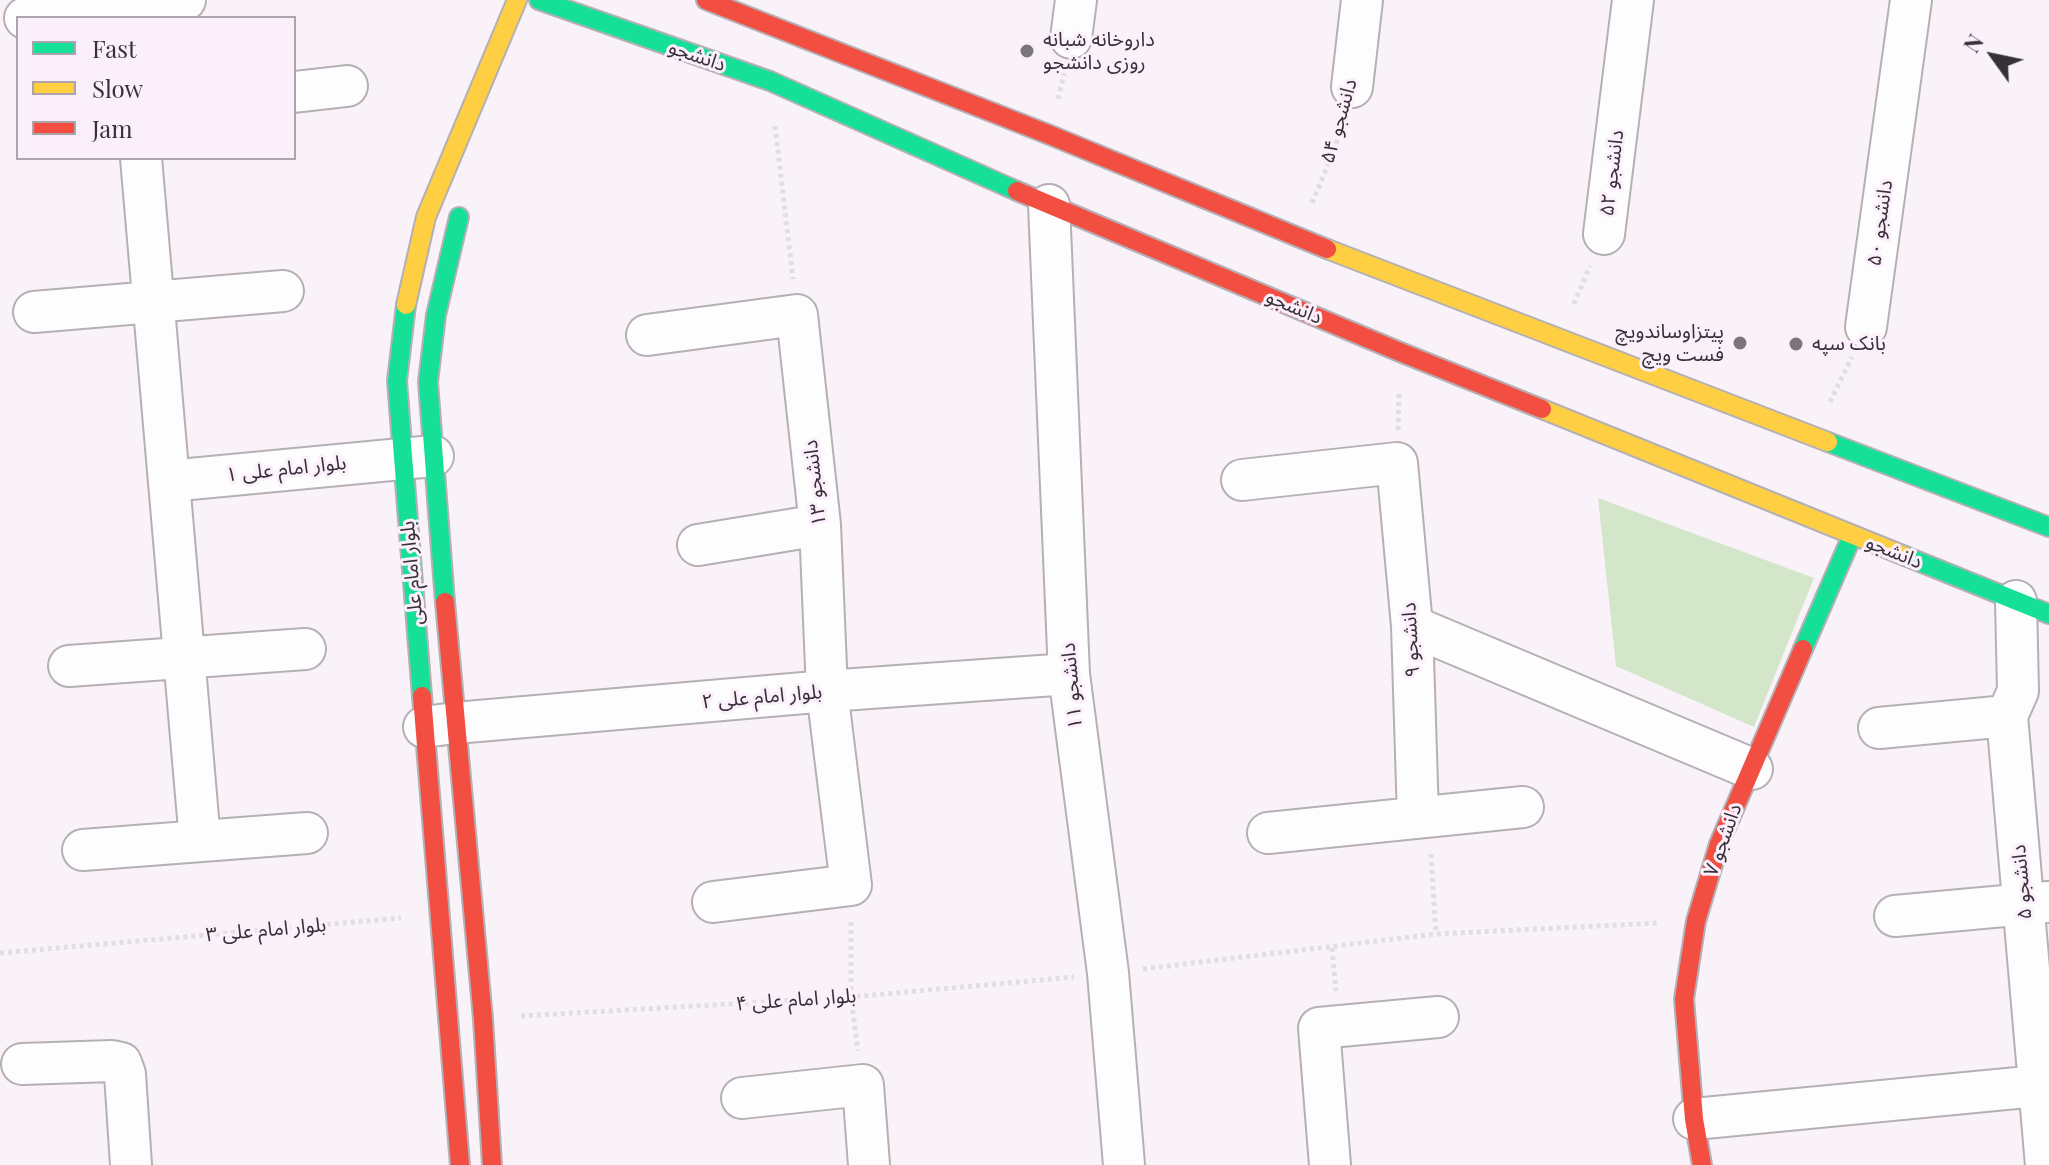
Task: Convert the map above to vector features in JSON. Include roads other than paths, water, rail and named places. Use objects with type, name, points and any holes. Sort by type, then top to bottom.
[{"type":"main road","name":"بلوار امام علی","points":[[460,1165],[440,915],[440,725],[418,457],[397,381],[405,310],[426,217],[505,47],[517,0]]},
{"type":"main road","points":[[706,0],[1050,135],[1297,237],[2049,527]]},
{"type":"main road","name":"دانشجو","points":[[542,7],[770,81],[1049,205],[1400,352],[2033,608]]},
{"type":"main road","name":"بلوار امام علی","points":[[467,197],[456,226],[436,315],[418,457],[440,725],[483,1019],[492,1165]]},
{"type":"main road","name":"دانشجو ۷","points":[[1702,1165],[1694,1119],[1684,999],[1696,921],[1719,844],[1852,536]]},
{"type":"street","name":"دانشجو ۵۴","points":[[1352,87],[1362,0]]},
{"type":"street","name":"دانشجو ۵۲","points":[[1604,234],[1633,0]]},
{"type":"street","name":"دانشجو ۵۰","points":[[1866,327],[1911,0]]},
{"type":"street","points":[[42,16],[166,1]]},
{"type":"street","points":[[296,92],[347,86]]},
{"type":"street","points":[[141,160],[200,841]]},
{"type":"street","name":"دانشجو ۱۱","points":[[1049,205],[1069,674],[1108,973],[1124,1165]]},
{"type":"street","points":[[34,312],[283,291]]},
{"type":"street","name":"دانشجو ۱۳","points":[[647,335],[797,315],[820,525],[827,691],[851,885],[713,902]]},
{"type":"street","name":"بلوار امام علی ۱","points":[[169,481],[418,457]]},
{"type":"street","name":"دانشجو ۹","points":[[1242,480],[1397,463],[1412,626],[1423,817]]},
{"type":"street","points":[[698,545],[820,525]]},
{"type":"street","name":"دانشجو ۵","points":[[2033,608],[2018,691],[2007,716],[2036,903],[2046,1165]]},
{"type":"street","points":[[1412,626],[1752,769]]},
{"type":"street","points":[[69,666],[305,649]]},
{"type":"street","name":"بلوار امام علی ۲","points":[[440,725],[827,691],[1069,674]]},
{"type":"street","points":[[1879,728],[2007,716]]},
{"type":"street","points":[[1268,833],[1523,807]]},
{"type":"street","points":[[83,850],[307,833]]},
{"type":"street","points":[[1895,916],[2036,903]]},
{"type":"street","points":[[1330,1165],[1319,1028],[1438,1017]]},
{"type":"street","points":[[22,1064],[121,1063],[125,1074],[131,1165]]},
{"type":"street","points":[[742,1098],[863,1085],[869,1165]]},
{"type":"street","points":[[1694,1119],[2044,1086]]},
{"type":"place","name":"داروخانه شبانه روزی دانشجو","points":[[1027,51]]},
{"type":"place","name":"پیتزاوساندویچ فست ویچ","points":[[1740,343]]},
{"type":"place","name":"بانک سپه","points":[[1796,344]]}]
